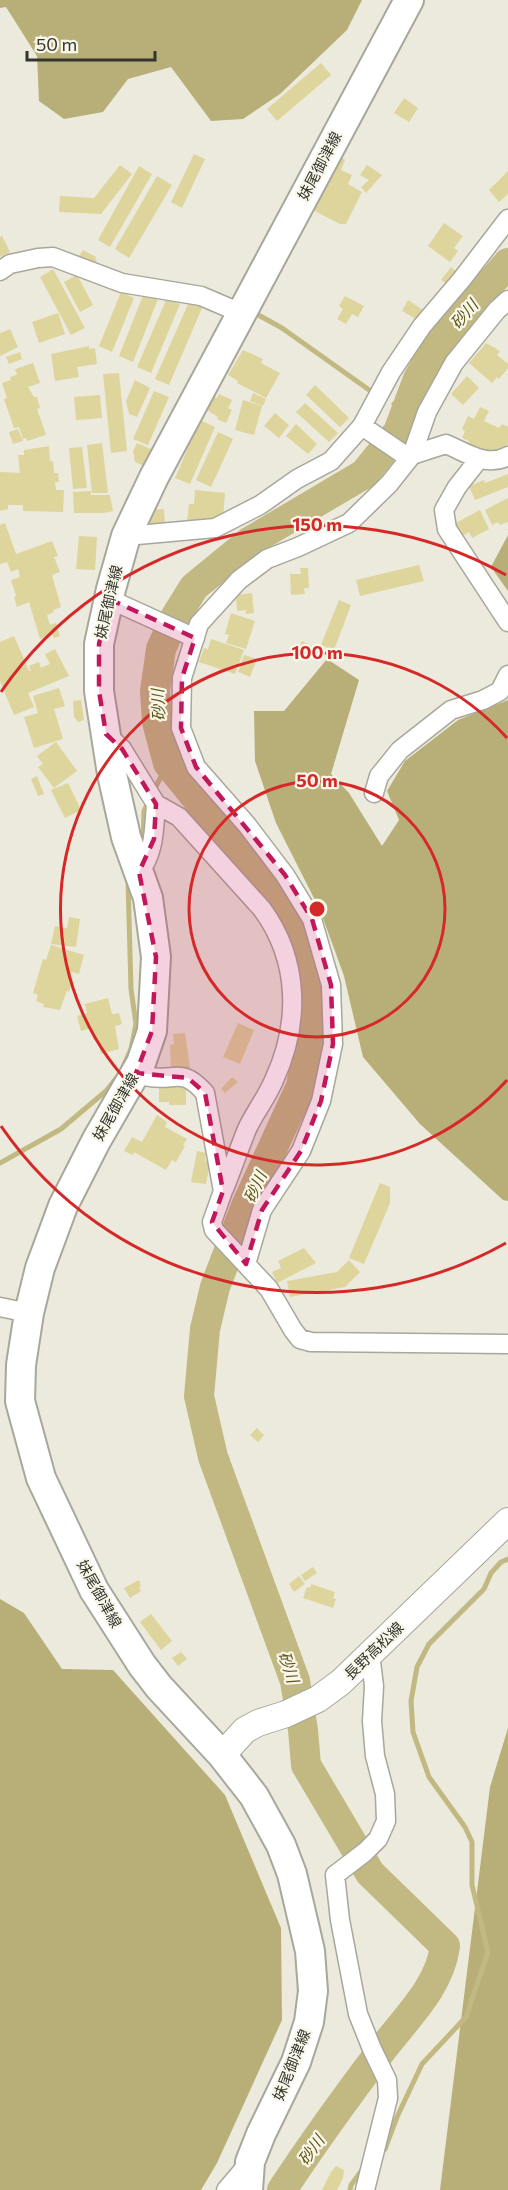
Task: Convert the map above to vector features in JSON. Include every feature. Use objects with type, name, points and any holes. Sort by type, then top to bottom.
[{"type":"main road","name":"妹尾御津線","points":[[248,2190],[250,2162],[296,2062],[309,2022],[313,1991],[312,1971],[301,1908],[281,1845],[254,1796],[222,1755],[159,1687],[126,1642],[94,1590],[41,1478],[20,1401],[21,1365],[29,1313],[40,1268],[63,1206],[96,1141],[141,1063],[152,1030],[156,957],[148,898],[126,837],[112,774],[99,691],[99,644],[126,536],[154,477],[409,0]]},
{"type":"main road","name":"長野高松線","points":[[222,1755],[246,1730],[318,1699],[341,1682],[508,1521]]},
{"type":"street","points":[[126,536],[215,528],[260,506],[297,479],[331,461],[362,426],[392,372],[422,326],[508,219]]},
{"type":"street","points":[[1,270],[9,264],[53,257],[122,284],[201,296],[241,313]]},
{"type":"street","points":[[246,1263],[262,1210],[301,1151],[321,1101],[333,1044],[331,985],[312,919],[285,875],[247,825],[196,767],[181,728],[182,678],[199,624],[239,580],[267,559],[349,523],[389,484],[411,456],[427,412],[454,363],[497,310],[508,300]]},
{"type":"street","points":[[362,426],[411,456]]},
{"type":"street","points":[[411,456],[446,444],[484,461],[503,459],[508,456]]},
{"type":"street","points":[[479,459],[457,487],[444,510],[447,529],[508,622]]},
{"type":"street","points":[[109,599],[195,638]]},
{"type":"street","points":[[374,793],[379,776],[400,750],[451,710],[483,700],[500,691],[508,675]]},
{"type":"street","points":[[106,734],[122,749],[156,804],[179,817],[274,925],[284,951],[293,990],[293,1017],[287,1048],[274,1082],[248,1127],[212,1222],[214,1230],[269,1289],[292,1330],[300,1339],[311,1342],[508,1344]]},
{"type":"street","points":[[139,872],[145,865],[154,839],[156,804]]},
{"type":"street","points":[[136,1072],[151,1078],[175,1076],[188,1078],[205,1093],[223,1191]]},
{"type":"street","points":[[0,1307],[29,1313]]},
{"type":"street","points":[[365,2190],[388,2098],[387,2080],[358,2014],[340,1920],[335,1875],[378,1839],[387,1808],[375,1756],[372,1721],[374,1686],[370,1654]]},
{"type":"street","points":[[226,2190],[250,2162]]},
{"type":"highlighted area","points":[[109,599],[195,638],[182,678],[181,728],[196,767],[285,875],[312,919],[331,985],[333,1044],[321,1101],[301,1151],[262,1210],[246,1264],[212,1222],[223,1191],[205,1093],[188,1078],[136,1073],[152,1031],[156,957],[139,872],[154,839],[156,804],[122,749],[106,734],[99,691],[99,644]]},
{"type":"shaded area","points":[[0,0],[362,0],[347,30],[280,94],[243,119],[211,121],[171,67],[128,79],[103,112],[64,119],[39,101],[37,56],[6,7],[0,8]]},
{"type":"shaded area","points":[[508,535],[508,591],[491,567]]},
{"type":"shaded area","points":[[327,659],[359,680],[331,774],[349,793],[382,846],[399,820],[387,791],[405,761],[458,720],[508,700],[508,1201],[503,1200],[420,1124],[363,1057],[344,976],[320,910],[276,823],[255,761],[254,711],[284,711]]},
{"type":"shaded area","points":[[0,1599],[24,1613],[62,1669],[113,1670],[225,1795],[281,1928],[282,2020],[217,2163],[201,2190],[0,2190]]},
{"type":"shaded area","points":[[508,1728],[508,2190],[440,2190],[490,1787]]},
{"type":"building","points":[[321,63],[331,75],[277,121],[267,109]]},
{"type":"building","points":[[404,98],[418,108],[409,122],[394,113]]},
{"type":"building","points":[[335,153],[345,160],[341,170],[352,175],[348,184],[362,192],[346,224],[340,224],[307,207],[324,181],[334,186],[324,180]]},
{"type":"building","points":[[194,154],[205,159],[182,208],[171,202]]},
{"type":"building","points":[[120,165],[132,174],[101,214],[59,212],[60,196],[94,198]]},
{"type":"building","points":[[367,165],[382,175],[366,193],[361,187],[369,180],[360,175]]},
{"type":"building","points":[[139,166],[152,174],[110,247],[98,240]]},
{"type":"building","points":[[508,171],[508,194],[499,202],[489,190]]},
{"type":"building","points":[[157,176],[172,185],[129,258],[115,249]]},
{"type":"building","points":[[444,223],[463,236],[454,248],[458,251],[450,262],[428,246]]},
{"type":"building","points":[[2,236],[10,252],[0,257],[0,237]]},
{"type":"building","points":[[83,250],[96,257],[97,260],[93,266],[76,260]]},
{"type":"building","points":[[451,267],[457,272],[447,284],[441,280]]},
{"type":"building","points":[[53,269],[85,328],[71,335],[40,277]]},
{"type":"building","points":[[77,275],[93,305],[80,312],[64,282]]},
{"type":"building","points":[[121,292],[134,298],[112,352],[99,346]]},
{"type":"building","points":[[144,293],[158,299],[133,362],[119,356]]},
{"type":"building","points":[[345,296],[364,306],[358,317],[352,314],[346,324],[337,319],[343,309],[339,306]]},
{"type":"building","points":[[167,298],[180,304],[151,373],[137,367]]},
{"type":"building","points":[[408,300],[424,311],[419,319],[402,311]]},
{"type":"building","points":[[189,302],[202,308],[169,385],[155,379]]},
{"type":"building","points":[[58,313],[65,334],[39,343],[32,322]]},
{"type":"building","points":[[10,329],[18,347],[0,356],[0,333]]},
{"type":"building","points":[[486,343],[500,351],[497,355],[508,364],[508,368],[499,379],[497,377],[492,383],[469,363]]},
{"type":"building","points":[[89,346],[89,349],[95,348],[97,364],[77,367],[79,377],[55,381],[51,354]]},
{"type":"building","points":[[243,350],[263,359],[261,363],[280,373],[266,398],[237,383],[238,381],[228,375]]},
{"type":"building","points":[[20,352],[22,359],[9,364],[6,357]]},
{"type":"building","points":[[33,363],[40,383],[28,387],[34,397],[37,397],[40,408],[37,409],[46,435],[27,441],[26,438],[23,439],[19,427],[14,428],[4,399],[7,398],[2,383],[17,375],[15,369]]},
{"type":"building","points":[[119,373],[127,451],[111,453],[103,374]]},
{"type":"building","points":[[467,376],[479,388],[463,405],[451,394]]},
{"type":"building","points":[[135,380],[150,388],[137,417],[129,414],[126,401]]},
{"type":"building","points":[[315,385],[349,418],[340,427],[306,395]]},
{"type":"building","points":[[154,391],[169,397],[148,445],[133,439]]},
{"type":"building","points":[[253,393],[266,399],[263,406],[250,401]]},
{"type":"building","points":[[219,394],[232,400],[228,408],[232,410],[226,423],[207,410],[213,396],[217,398]]},
{"type":"building","points":[[100,395],[102,418],[76,420],[74,397]]},
{"type":"building","points":[[243,400],[262,406],[254,435],[235,430]]},
{"type":"building","points":[[305,403],[338,433],[329,442],[296,412]]},
{"type":"building","points":[[480,407],[489,411],[484,421],[499,428],[502,424],[508,427],[508,443],[503,453],[492,457],[466,447],[469,441],[462,438],[465,431],[462,429],[468,416],[474,419]]},
{"type":"building","points":[[275,413],[289,425],[279,438],[264,426]]},
{"type":"building","points":[[200,420],[215,427],[190,484],[175,478]]},
{"type":"building","points":[[296,424],[317,444],[308,454],[286,436]]},
{"type":"building","points":[[18,429],[23,441],[13,444],[9,432]]},
{"type":"building","points":[[218,432],[233,439],[211,487],[196,480]]},
{"type":"building","points":[[102,443],[108,493],[92,493],[87,445]]},
{"type":"building","points":[[137,443],[153,450],[145,466],[135,462],[133,451]]},
{"type":"building","points":[[49,446],[54,473],[58,473],[59,482],[55,482],[56,490],[64,490],[63,512],[23,511],[23,505],[8,505],[8,509],[0,511],[0,472],[20,473],[18,455],[24,455],[24,450]]},
{"type":"building","points":[[82,447],[87,488],[73,489],[69,448]]},
{"type":"building","points":[[508,474],[508,487],[475,500],[469,486],[484,480],[485,483]]},
{"type":"building","points":[[195,490],[225,493],[223,519],[212,523],[187,521],[189,504],[194,504]]},
{"type":"building","points":[[91,491],[91,495],[110,495],[113,511],[74,513],[73,492]]},
{"type":"building","points":[[508,498],[508,522],[500,525],[498,522],[492,525],[485,510]]},
{"type":"building","points":[[164,509],[165,526],[150,526],[150,510]]},
{"type":"building","points":[[480,510],[489,529],[472,538],[469,532],[459,538],[452,525]]},
{"type":"building","points":[[5,523],[16,554],[52,541],[58,556],[54,557],[60,572],[52,575],[61,607],[47,615],[50,625],[56,623],[60,636],[54,638],[52,634],[40,639],[29,602],[17,607],[11,580],[20,577],[18,569],[11,572],[7,562],[0,564],[0,525]]},
{"type":"building","points":[[79,536],[97,537],[95,570],[76,569]]},
{"type":"building","points":[[419,565],[424,581],[360,596],[356,580]]},
{"type":"building","points":[[300,568],[308,568],[309,588],[304,588],[305,594],[291,595],[290,574],[301,574]]},
{"type":"building","points":[[252,593],[254,613],[246,614],[246,610],[237,611],[236,595]]},
{"type":"building","points":[[339,600],[351,605],[334,650],[321,645]]},
{"type":"building","points":[[231,613],[255,621],[246,649],[226,643],[229,635],[225,634]]},
{"type":"building","points":[[14,636],[29,671],[31,671],[29,666],[39,662],[41,668],[50,664],[45,654],[55,649],[69,676],[28,693],[34,707],[14,715],[0,681],[0,642]]},
{"type":"building","points":[[211,639],[244,650],[235,674],[199,662],[204,648],[208,649]]},
{"type":"building","points":[[302,641],[312,646],[307,658],[296,653]]},
{"type":"building","points":[[244,655],[257,659],[250,677],[238,672]]},
{"type":"building","points":[[59,688],[65,706],[54,709],[63,739],[34,748],[24,717],[38,713],[33,696]]},
{"type":"building","points":[[81,700],[84,720],[78,722],[74,717],[73,701]]},
{"type":"building","points":[[56,742],[77,771],[54,788],[38,767],[43,764],[37,756]]},
{"type":"building","points":[[37,776],[44,794],[38,796],[31,779]]},
{"type":"building","points":[[68,783],[81,810],[65,818],[51,790]]},
{"type":"building","points":[[69,917],[80,919],[76,947],[51,944],[55,926],[67,928]]},
{"type":"building","points":[[51,945],[84,955],[79,974],[72,972],[71,978],[73,978],[69,992],[67,990],[60,1010],[43,1007],[44,1004],[36,1001],[38,995],[33,993],[43,959],[46,960]]},
{"type":"building","points":[[108,998],[112,1014],[119,1013],[122,1024],[115,1026],[119,1049],[101,1054],[98,1039],[94,1040],[91,1028],[81,1031],[77,1016],[87,1013],[85,1004]]},
{"type":"building","points":[[238,1023],[254,1030],[240,1064],[223,1057]]},
{"type":"building","points":[[185,1033],[190,1068],[171,1070],[170,1045],[174,1044],[173,1034]]},
{"type":"building","points":[[232,1077],[238,1082],[225,1093],[221,1089]]},
{"type":"building","points":[[186,1085],[186,1105],[169,1105],[169,1102],[159,1102],[159,1086]]},
{"type":"building","points":[[157,1115],[167,1122],[165,1127],[187,1139],[176,1162],[172,1160],[166,1170],[134,1152],[133,1155],[124,1151],[132,1137],[142,1142]]},
{"type":"building","points":[[197,1151],[206,1153],[205,1161],[210,1162],[206,1184],[191,1182]]},
{"type":"building","points":[[380,1183],[390,1187],[390,1203],[364,1264],[349,1258]]},
{"type":"building","points":[[304,1248],[316,1263],[277,1283],[272,1272],[281,1268],[278,1261]]},
{"type":"building","points":[[349,1260],[360,1272],[345,1287],[290,1297],[287,1281],[337,1272]]},
{"type":"building","points":[[257,1428],[264,1435],[258,1442],[250,1435]]},
{"type":"building","points":[[313,1567],[317,1573],[305,1581],[301,1575]]},
{"type":"building","points":[[299,1576],[305,1584],[294,1592],[289,1584]]},
{"type":"building","points":[[139,1580],[141,1591],[130,1598],[124,1588]]},
{"type":"building","points":[[311,1584],[335,1592],[333,1598],[336,1599],[333,1608],[303,1598],[307,1587],[310,1588]]},
{"type":"building","points":[[151,1614],[172,1641],[161,1650],[140,1622]]},
{"type":"building","points":[[181,1652],[187,1659],[178,1666],[172,1658]]},
{"type":"building","points":[[336,2166],[344,2170],[337,2190],[322,2190],[331,2172]]},
{"type":"waterway","name":"砂川","points":[[282,2190],[343,2102],[429,1989],[442,1961],[445,1946],[370,1873],[306,1765],[295,1681],[213,1457],[199,1396],[205,1329],[215,1287],[246,1206],[301,1086],[312,1020],[307,970],[289,918],[247,861],[168,763],[157,722],[155,691],[161,649],[176,616],[194,587],[249,542],[364,474],[398,432],[418,379],[437,345],[508,263]]},
{"type":"waterway","points":[[253,312],[282,328],[372,392]]},
{"type":"waterway","points":[[394,404],[406,411]]},
{"type":"waterway","points":[[153,792],[168,763]]},
{"type":"waterway","points":[[143,847],[144,811],[149,800]]},
{"type":"waterway","points":[[123,1067],[131,1049],[136,1024],[131,989],[128,881]]},
{"type":"waterway","points":[[0,1163],[61,1129],[106,1091],[118,1076]]},
{"type":"waterway","points":[[381,2152],[385,2149],[422,2064],[466,2017],[488,1952],[472,1885],[472,1842],[465,1827],[429,1777],[413,1732],[411,1701],[417,1667],[429,1644],[484,1589],[491,1573],[501,1562],[508,1559]]},
{"type":"waterway","points":[[350,2190],[351,2185],[365,2166]]}]
